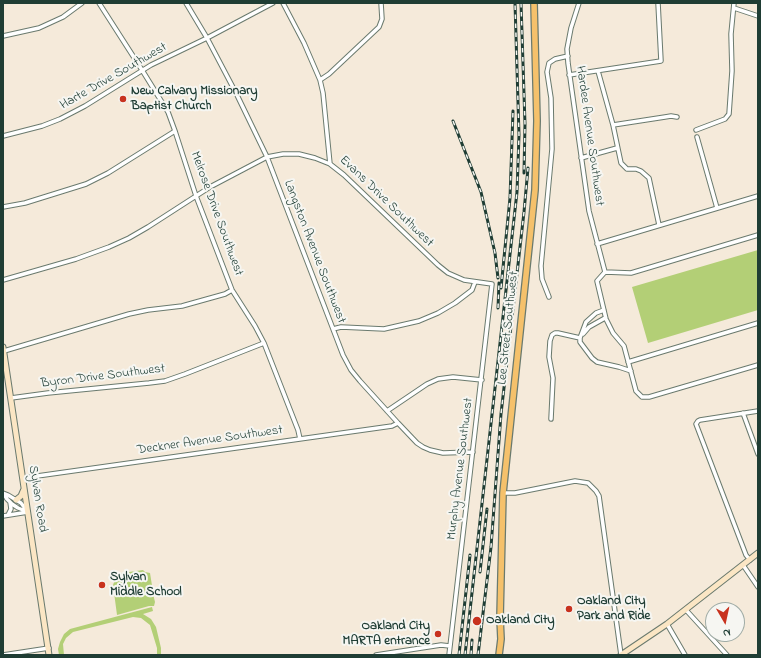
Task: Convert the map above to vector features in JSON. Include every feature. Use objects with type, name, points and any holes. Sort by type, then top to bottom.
[{"type":"main road","name":"Lee Street Southwest","points":[[499,655],[501,639],[500,611],[503,493],[535,190],[537,122],[534,3]]},
{"type":"main road","name":"Sylvan Road","points":[[3,347],[50,655]]},
{"type":"main road","points":[[16,500],[22,495],[24,488]]},
{"type":"main road","points":[[621,655],[686,610],[758,554]]},
{"type":"street","points":[[3,36],[39,28],[63,17],[82,3]]},
{"type":"street","name":"Melrose Drive Southwest","points":[[99,3],[168,112],[176,131],[196,196],[232,290],[264,343],[298,430],[300,439]]},
{"type":"street","name":"Langston Avenue Southwest","points":[[186,3],[207,38],[237,95],[267,157],[333,329],[351,370],[417,442],[430,450],[443,453],[473,452]]},
{"type":"street","name":"Harte Drive Southwest","points":[[3,136],[42,126],[60,119],[85,106],[142,70],[274,3]]},
{"type":"street","name":"Evans Drive Southwest","points":[[283,3],[304,43],[320,80],[323,93],[330,164],[344,175],[438,265],[456,277],[492,284]]},
{"type":"street","points":[[320,80],[329,74],[379,27],[382,19],[381,3]]},
{"type":"street","name":"Hardee Avenue Southwest","points":[[579,3],[571,28],[567,49],[569,75],[589,211],[605,272]]},
{"type":"street","points":[[569,75],[661,61],[658,3]]},
{"type":"street","points":[[696,130],[725,119],[729,114],[732,71],[730,34],[734,3]]},
{"type":"street","points":[[734,8],[758,16]]},
{"type":"street","points":[[549,297],[542,278],[541,266],[552,149],[551,98],[547,72],[549,63],[556,59],[568,56]]},
{"type":"street","points":[[598,71],[613,125],[617,148],[623,166],[627,169],[641,171],[649,178],[659,225]]},
{"type":"street","points":[[613,125],[671,116],[677,117]]},
{"type":"street","points":[[3,207],[25,203],[86,184],[108,173],[176,131]]},
{"type":"street","points":[[697,137],[717,208]]},
{"type":"street","points":[[581,158],[617,148]]},
{"type":"street","points":[[3,280],[76,259],[109,247],[148,227],[196,196],[267,157],[283,154],[299,154],[330,164]]},
{"type":"street","points":[[597,244],[758,196]]},
{"type":"street","points":[[758,235],[631,273],[605,272],[596,281],[605,318],[609,328],[624,346],[636,392],[640,396],[649,398],[758,365]]},
{"type":"street","points":[[333,329],[341,327],[384,329],[420,321],[455,303],[472,290],[476,282]]},
{"type":"street","name":"Murphy Avenue Southwest","points":[[449,655],[492,284]]},
{"type":"street","points":[[4,350],[129,314],[182,306],[224,294],[232,290]]},
{"type":"street","points":[[604,310],[596,313],[589,319],[584,326],[580,342],[592,358],[597,362],[619,366],[631,371]]},
{"type":"street","points":[[580,338],[589,327],[605,318]]},
{"type":"street","points":[[628,362],[758,323]]},
{"type":"street","points":[[551,419],[553,378],[549,357],[552,335],[558,333],[580,338]]},
{"type":"street","name":"Byron Drive Southwest","points":[[11,398],[165,381],[264,343]]},
{"type":"street","points":[[387,411],[427,384],[438,379],[453,377],[482,380]]},
{"type":"street","points":[[750,560],[746,555],[696,424],[700,420],[758,411]]},
{"type":"street","points":[[743,413],[758,454]]},
{"type":"street","name":"Deckner Avenue Southwest","points":[[23,478],[392,426],[398,423]]},
{"type":"street","points":[[503,493],[515,493],[575,481],[588,483],[592,486],[599,496],[621,655]]},
{"type":"street","points":[[4,494],[22,504],[28,512]]},
{"type":"street","points":[[4,494],[7,499],[18,508],[28,512]]},
{"type":"street","points":[[5,516],[11,509],[9,501]]},
{"type":"street","points":[[5,516],[28,512]]},
{"type":"street","points":[[743,565],[758,588]]},
{"type":"street","points":[[686,610],[727,655]]},
{"type":"street","points":[[667,624],[685,655]]},
{"type":"street","points":[[376,655],[440,645],[450,646]]},
{"type":"street","points":[[3,655],[48,648]]},
{"type":"green space","points":[[758,250],[758,310],[648,343],[632,287]]},
{"type":"green space","points":[[143,570],[150,573],[155,602],[154,606],[117,615],[113,585],[116,577],[122,573]]},
{"type":"green space","points":[[152,607],[153,611],[143,614],[151,619],[156,627],[161,648],[161,655],[157,655],[157,648],[150,625],[141,618],[133,617],[73,632],[66,638],[63,644],[64,655],[59,655],[58,649],[60,642],[64,634],[70,629]]},
{"type":"railway","points":[[465,655],[517,192],[519,135],[515,3]]},
{"type":"railway","points":[[521,3],[525,124],[524,173]]},
{"type":"railway","points":[[501,288],[510,198],[513,111]]},
{"type":"railway","points":[[453,121],[481,192],[495,253],[498,278]]},
{"type":"railway","points":[[478,655],[491,547],[501,414],[528,168]]},
{"type":"railway","points":[[498,308],[499,283]]},
{"type":"railway","points":[[480,572],[487,509]]},
{"type":"railway","points":[[459,655],[470,555]]},
{"type":"railway","points":[[471,655],[472,640]]},
{"type":"place","name":"New Calvary Missionary Baptist Church","points":[[123,99]]},
{"type":"place","name":"Sylvan Middle School","points":[[102,585]]},
{"type":"place","name":"Oakland City Park and Ride","points":[[569,609]]},
{"type":"place","name":"Oakland City","points":[[477,621]]},
{"type":"place","name":"Oakland City MARTA entrance","points":[[438,634]]}]
